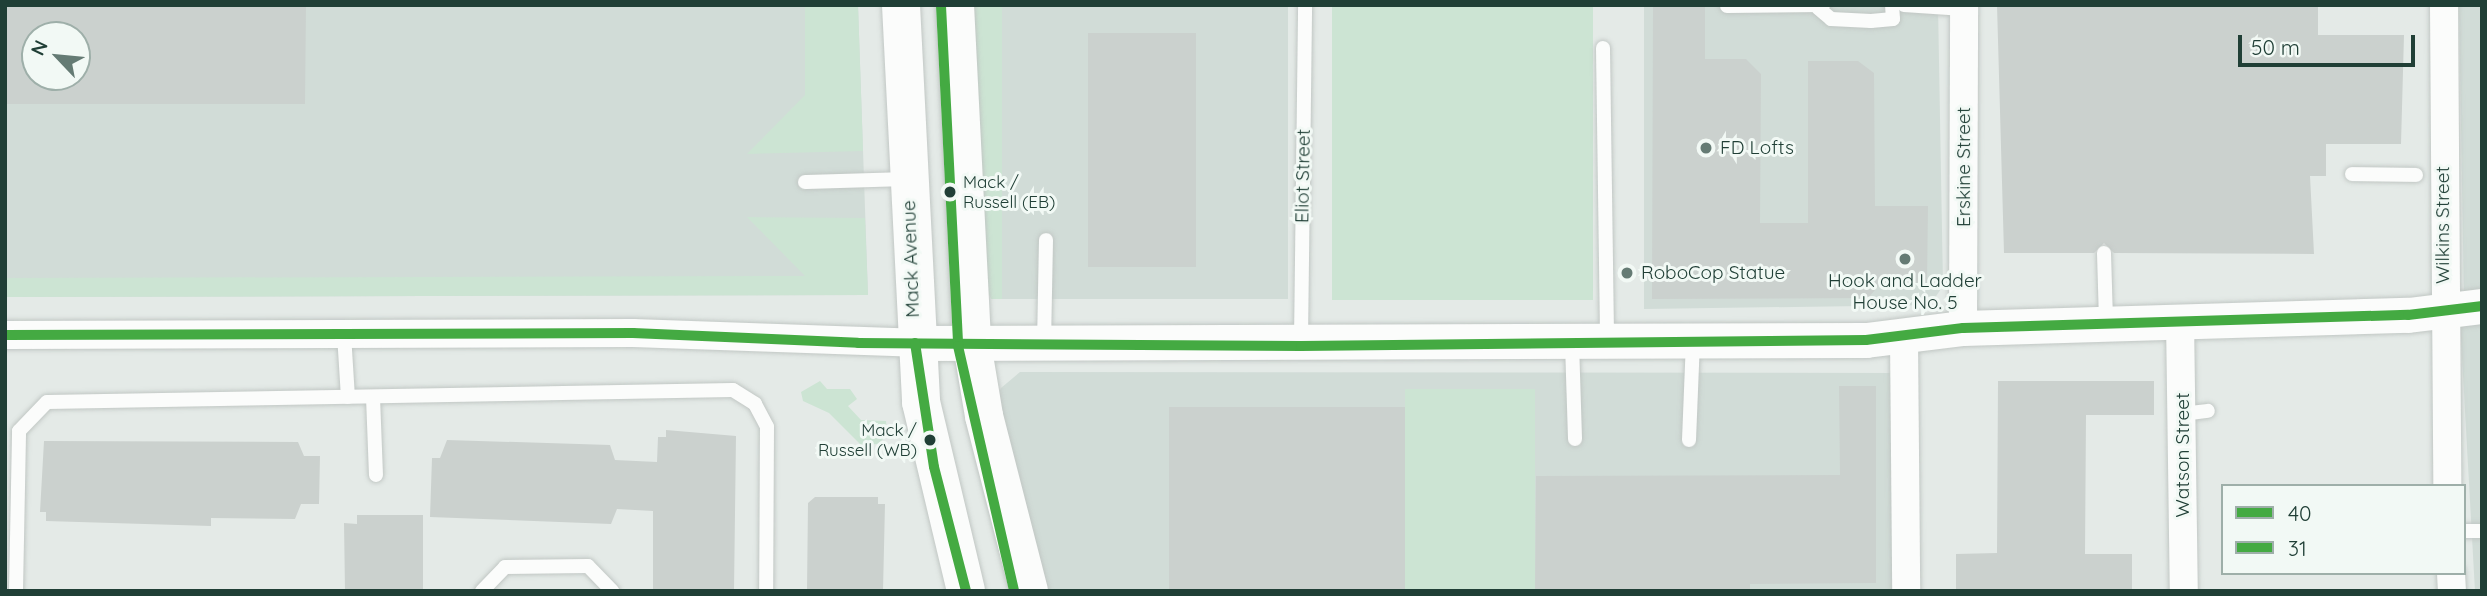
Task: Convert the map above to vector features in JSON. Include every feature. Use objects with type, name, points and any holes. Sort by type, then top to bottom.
[{"type":"main road","name":"Mack Avenue","points":[[901,5],[915,343],[934,467],[966,591]]},
{"type":"main road","points":[[955,5],[972,344],[993,453],[1029,591]]},
{"type":"main road","points":[[911,257],[921,274],[937,281],[956,276],[969,250]]},
{"type":"main road","points":[[934,467],[957,446],[993,453]]},
{"type":"street","name":"Wilkins Street","points":[[2444,5],[2442,308],[2447,484]]},
{"type":"street","name":"Erskine Street","points":[[1963,328],[1964,7]]},
{"type":"street","points":[[5,335],[633,333],[915,343],[1301,346],[1693,342],[1904,338],[1963,328],[2180,319],[2408,315],[2442,308],[2482,306]]},
{"type":"street","name":"Watson Street","points":[[2180,319],[2195,412],[2184,591]]},
{"type":"street","points":[[1904,338],[1906,591]]},
{"type":"lane","name":"Eliot Street","points":[[1301,346],[1305,5]]},
{"type":"lane","points":[[1903,5],[1964,7]]},
{"type":"lane","points":[[1727,6],[1820,7],[1831,19],[1892,12]]},
{"type":"lane","points":[[1603,48],[1607,343]]},
{"type":"lane","points":[[2352,174],[2416,175]]},
{"type":"lane","points":[[805,181],[908,179]]},
{"type":"lane","points":[[1044,344],[1046,240]]},
{"type":"lane","points":[[2104,253],[2106,322]]},
{"type":"lane","points":[[344,334],[348,397]]},
{"type":"lane","points":[[1689,440],[1693,342]]},
{"type":"lane","points":[[1572,343],[1575,439]]},
{"type":"lane","points":[[16,591],[19,431],[47,402],[745,395],[767,426],[766,591]]},
{"type":"lane","points":[[373,397],[376,475]]},
{"type":"lane","points":[[482,591],[505,567],[588,566],[612,591]]},
{"type":"shaded area","points":[[5,5],[858,5],[868,295],[5,297]]},
{"type":"shaded area","points":[[1002,5],[1288,5],[1288,299],[1002,299]]},
{"type":"shaded area","points":[[1644,5],[1938,5],[1943,286],[1930,305],[1644,309]]},
{"type":"shaded area","points":[[2459,5],[2482,5],[2482,303],[2464,304]]},
{"type":"shaded area","points":[[2460,321],[2482,321],[2482,591],[2475,591]]},
{"type":"shaded area","points":[[1020,372],[1896,373],[1897,591],[1044,591],[995,402],[1001,388]]},
{"type":"green space","points":[[805,5],[858,5],[863,151],[747,154],[805,95]]},
{"type":"green space","points":[[973,5],[1002,5],[1002,299],[991,299],[988,292]]},
{"type":"green space","points":[[1332,5],[1593,5],[1593,300],[1332,300]]},
{"type":"green space","points":[[747,217],[865,218],[868,295],[5,297],[5,278],[805,276]]},
{"type":"green space","points":[[820,381],[827,389],[850,389],[857,399],[848,406],[861,420],[886,421],[887,435],[878,444],[861,445],[829,413],[803,401],[801,392]]},
{"type":"green space","points":[[1405,389],[1535,389],[1535,591],[1405,591]]},
{"type":"building","points":[[5,5],[306,5],[305,104],[5,104]]},
{"type":"building","name":"FD Lofts","points":[[1653,5],[1705,5],[1705,59],[1746,59],[1761,74],[1760,223],[1808,223],[1808,61],[1858,61],[1874,73],[1875,206],[1928,206],[1927,283],[1882,282],[1868,298],[1652,299]]},
{"type":"building","points":[[1997,5],[2318,5],[2318,35],[2404,35],[2401,144],[2326,144],[2326,176],[2310,176],[2314,254],[2114,253],[2104,243],[2094,253],[2004,253]]},
{"type":"building","points":[[1088,33],[1196,33],[1196,267],[1088,267]]},
{"type":"building","points":[[1998,381],[2154,381],[2154,415],[2086,415],[2085,554],[2132,554],[2132,591],[1956,591],[1956,554],[1997,553]]},
{"type":"building","points":[[1839,386],[1876,386],[1876,583],[1750,584],[1750,591],[1535,591],[1536,476],[1840,475]]},
{"type":"building","points":[[1169,407],[1405,407],[1405,591],[1169,591]]},
{"type":"building","points":[[666,430],[736,436],[734,591],[653,591],[653,511],[617,509],[611,524],[430,517],[432,458],[440,458],[447,440],[610,445],[615,460],[657,462],[658,437],[666,437]]},
{"type":"building","points":[[44,441],[298,442],[304,456],[320,456],[319,504],[301,504],[295,519],[211,518],[211,526],[46,521],[46,512],[40,512]]},
{"type":"building","points":[[815,497],[878,497],[878,504],[885,504],[883,591],[807,591],[808,503]]},
{"type":"building","points":[[357,515],[423,515],[423,591],[345,591],[344,523],[357,524]]},
{"type":"transit line","name":"31","points":[[941,6],[958,346],[1014,591]]},
{"type":"transit line","name":"40","points":[[5,335],[633,333],[858,343],[1301,346],[1866,340],[1963,328],[2408,315],[2482,306]]},
{"type":"transit line","name":"40","points":[[915,343],[934,467],[966,591]]},
{"type":"place","name":"FD Lofts","points":[[1706,148]]},
{"type":"place","name":"Mack / Russell (EB)","points":[[950,192]]},
{"type":"place","name":"Hook and Ladder House No. 5","points":[[1905,259]]},
{"type":"place","name":"RoboCop Statue","points":[[1627,273]]},
{"type":"place","name":"Mack / Russell (WB)","points":[[930,440]]}]
